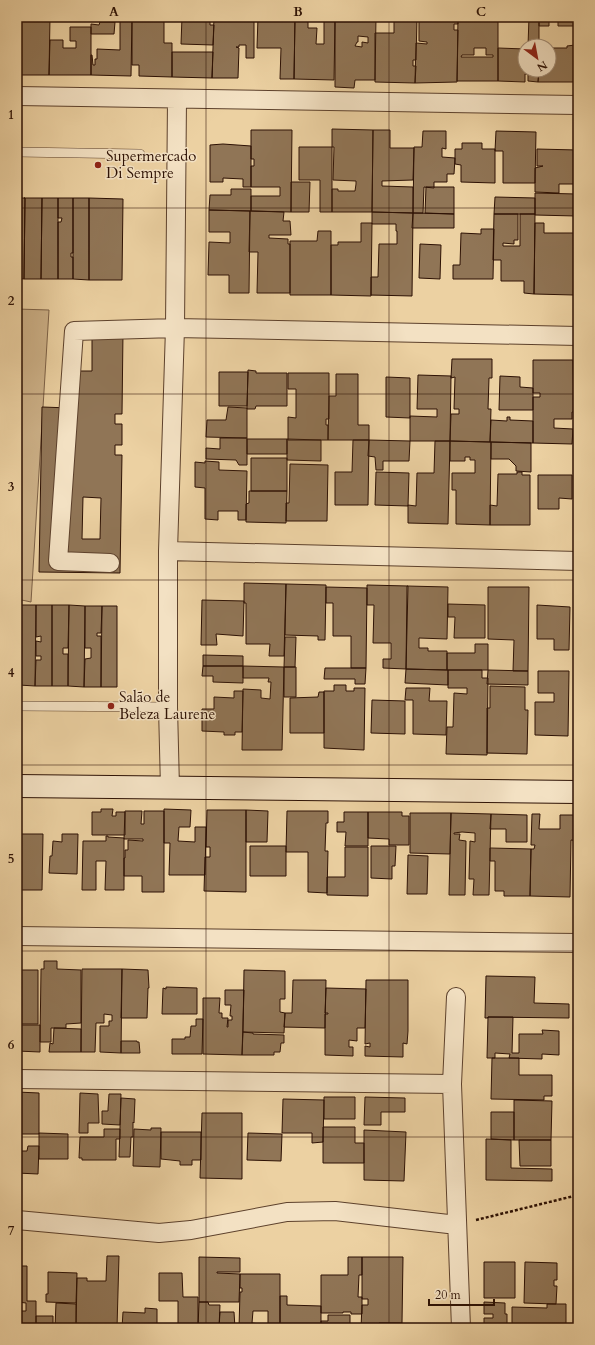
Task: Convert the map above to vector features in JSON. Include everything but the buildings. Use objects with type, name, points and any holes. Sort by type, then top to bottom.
[{"type":"street","points":[[17,96],[578,105]]},
{"type":"street","points":[[170,788],[168,707],[168,551],[174,328],[176,99]]},
{"type":"street","points":[[110,563],[58,561],[74,331],[174,328],[578,336]]},
{"type":"street","points":[[168,551],[578,561]]},
{"type":"street","points":[[17,786],[578,792]]},
{"type":"street","points":[[17,936],[578,943]]},
{"type":"street","points":[[456,997],[452,1084],[456,1225],[461,1328]]},
{"type":"street","points":[[17,1079],[452,1084]]},
{"type":"street","points":[[17,1220],[159,1233],[191,1230],[287,1212],[335,1211],[456,1225]]},
{"type":"lane","points":[[17,152],[140,154]]},
{"type":"lane","points":[[17,706],[168,707]]},
{"type":"path","points":[[456,1225],[578,1195]]},
{"type":"shaded area","points":[[17,309],[49,310],[31,602],[17,599]]},
{"type":"place","name":"Supermercado Di Sempre","points":[[98,165]]},
{"type":"place","name":"Salão de Beleza Laurene","points":[[111,706]]}]
